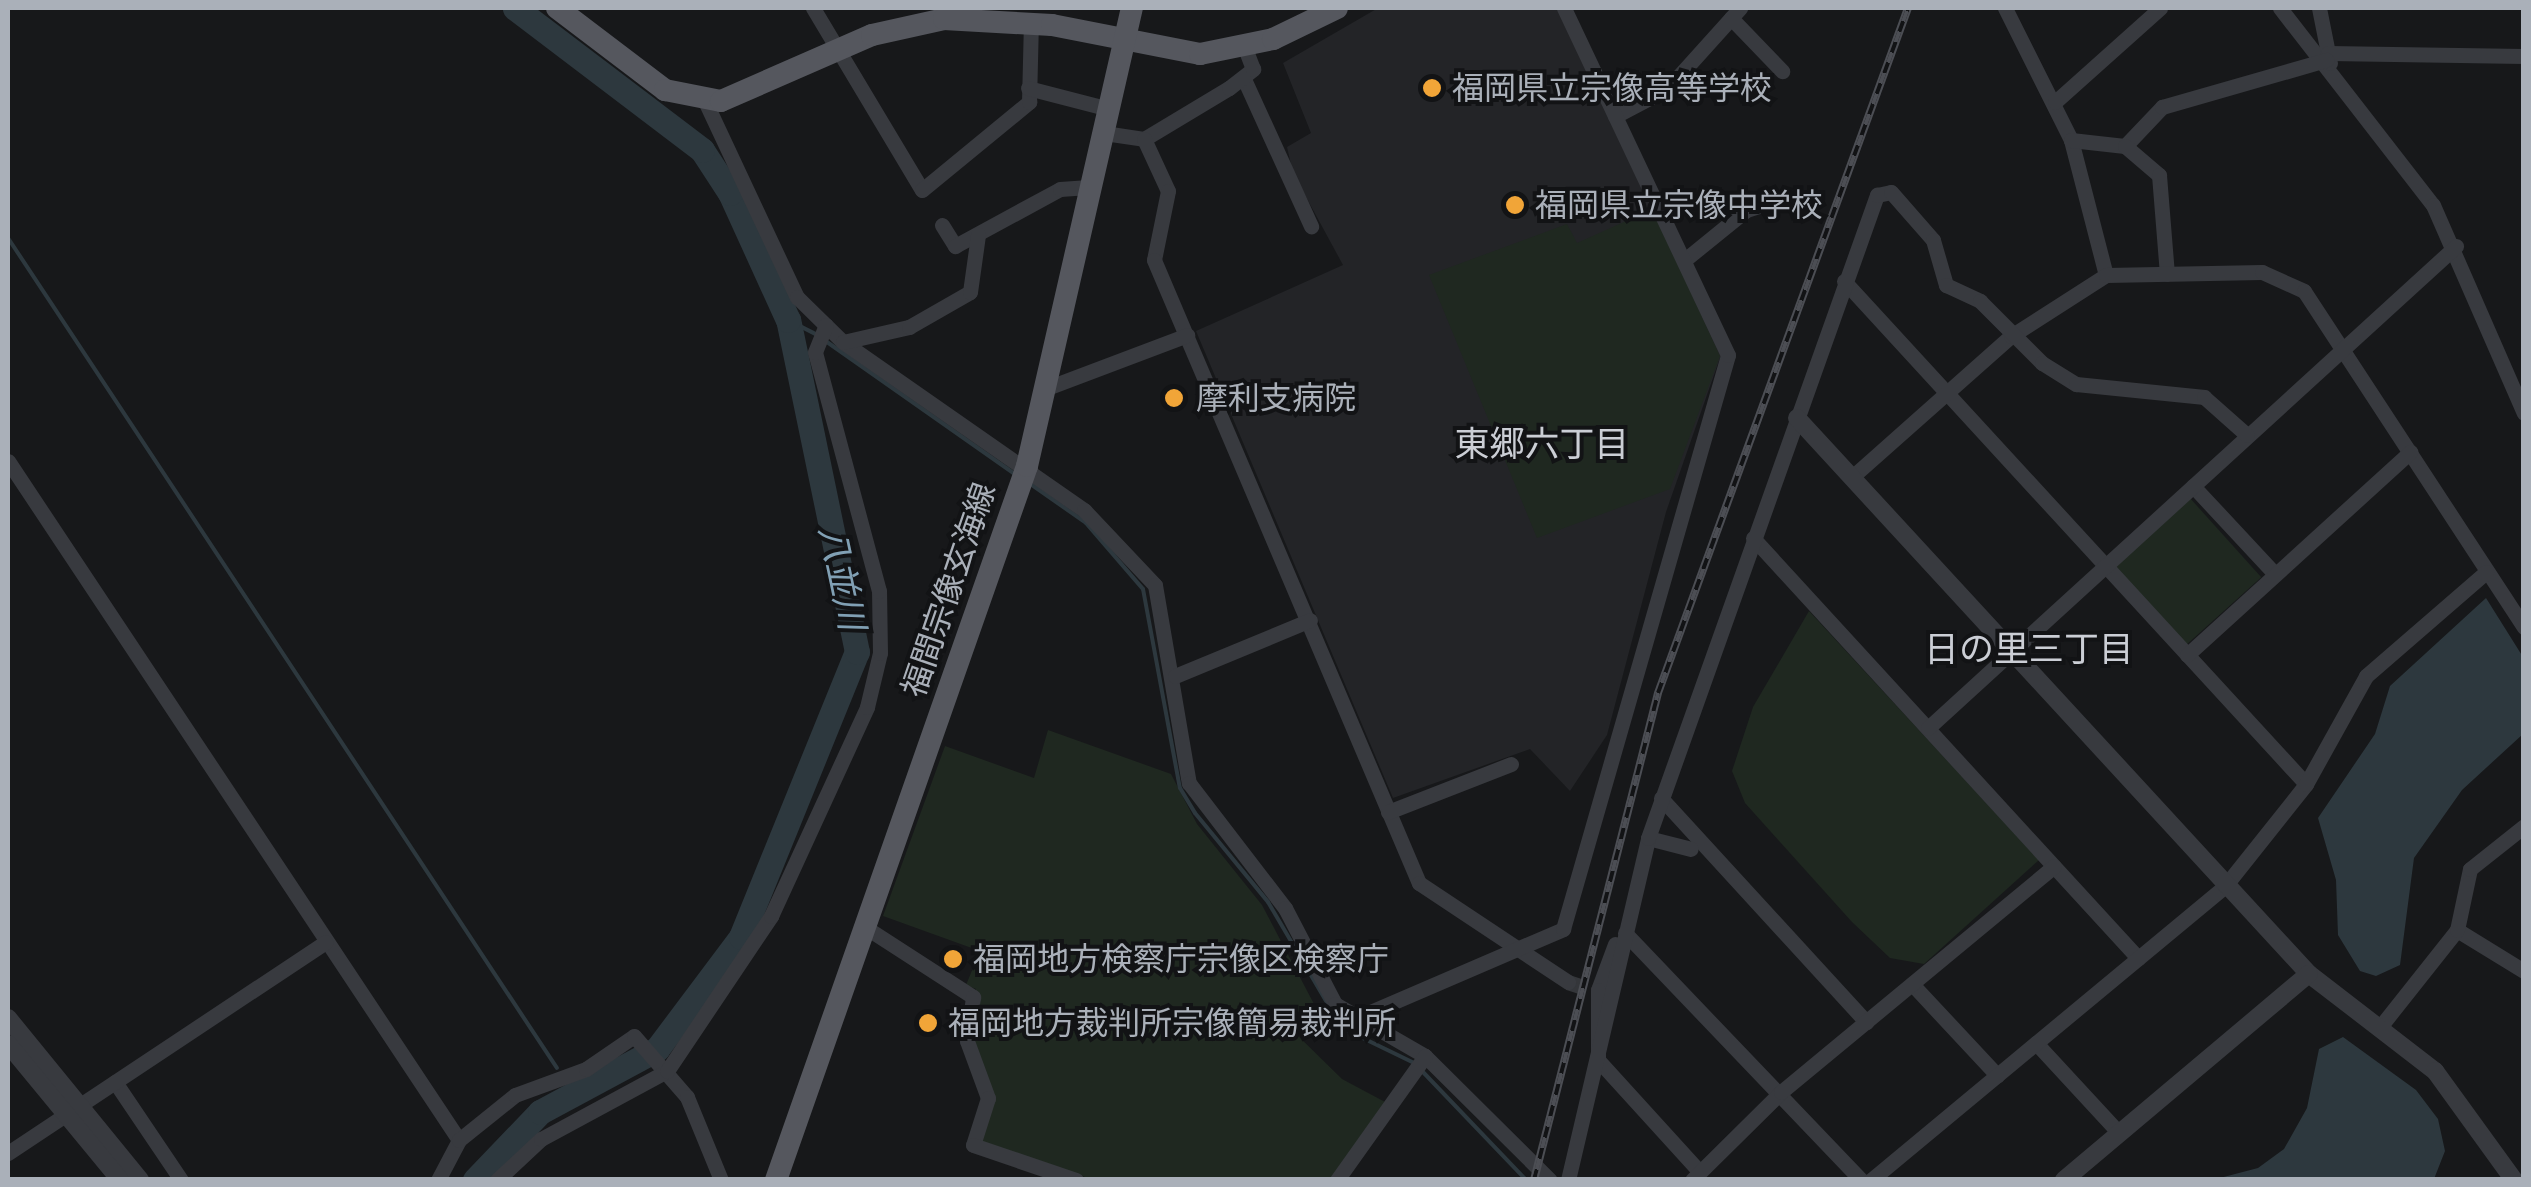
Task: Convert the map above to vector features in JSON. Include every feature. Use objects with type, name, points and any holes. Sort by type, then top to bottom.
[{"type":"main road","points":[[557,8],[652,82],[705,101],[751,94],[838,50],[919,23],[998,12],[1124,45],[1200,54],[1245,48],[1337,8]]},
{"type":"main road","name":"福間宗像玄海線","points":[[776,1180],[1027,466],[1048,388],[1132,8]]},
{"type":"street","points":[[813,8],[922,190],[1029,102],[1030,22]]},
{"type":"street","points":[[1352,1020],[1519,953],[1563,929],[1728,355],[1688,258],[1564,8]]},
{"type":"street","points":[[2005,8],[2071,140],[2106,275]]},
{"type":"street","points":[[2055,102],[2160,8]]},
{"type":"street","points":[[2280,8],[2328,59],[2456,246],[2524,413]]},
{"type":"street","points":[[2319,8],[2328,59]]},
{"type":"street","points":[[1615,116],[1668,88],[1735,13],[1782,71]]},
{"type":"street","points":[[1104,133],[1144,139],[1244,79],[1253,68],[1245,48]]},
{"type":"street","points":[[2125,146],[2162,107],[2328,59],[2524,56]]},
{"type":"street","points":[[1244,79],[1311,226]]},
{"type":"street","points":[[1028,88],[1109,109]]},
{"type":"street","points":[[705,101],[754,188],[797,297],[843,342],[1027,466],[1084,510],[1154,586],[1174,676],[1189,783],[1285,908],[1352,1020],[1426,1056],[1550,1180]]},
{"type":"street","points":[[1144,139],[1167,180],[1154,260],[1310,620],[1418,883],[1568,982]]},
{"type":"street","points":[[2071,140],[2125,146],[2159,175],[2167,274]]},
{"type":"street","points":[[942,225],[955,246],[1060,188],[1092,187]]},
{"type":"street","points":[[1568,1180],[1648,838],[1876,194],[1891,192],[1933,240],[1946,285],[1980,301],[2011,336],[2076,384],[2204,397],[2247,435]]},
{"type":"street","points":[[1688,258],[1746,210],[1787,197]]},
{"type":"street","points":[[843,342],[909,327],[970,292],[978,235]]},
{"type":"street","points":[[1928,728],[2456,246]]},
{"type":"street","points":[[1852,476],[1945,390],[2011,336],[2106,275],[2262,272],[2304,292],[2524,627]]},
{"type":"street","points":[[1844,281],[2306,784]]},
{"type":"street","points":[[497,1180],[542,1139],[665,1068],[771,916],[877,673],[879,591],[815,352],[826,325]]},
{"type":"street","points":[[1048,388],[1188,335]]},
{"type":"street","points":[[1797,418],[2310,974],[2380,1027],[2480,1122],[2514,1180]]},
{"type":"street","points":[[2187,655],[2410,452]]},
{"type":"street","points":[[8,462],[458,1140]]},
{"type":"street","points":[[2193,486],[2276,574]]},
{"type":"street","points":[[1753,538],[2138,958]]},
{"type":"street","points":[[1871,1180],[2225,886],[2306,784],[2366,676],[2486,572]]},
{"type":"street","points":[[1174,676],[1310,620]]},
{"type":"street","points":[[1484,754],[1491,772]]},
{"type":"street","points":[[1388,812],[1511,764]]},
{"type":"street","points":[[1661,798],[1866,1022]]},
{"type":"street","points":[[2380,1027],[2457,930],[2470,869],[2524,826]]},
{"type":"street","points":[[1648,838],[1691,849]]},
{"type":"street","points":[[1626,933],[1592,989],[1598,1060],[1696,1176],[1781,1092],[2054,866]]},
{"type":"street","points":[[865,927],[972,997],[966,1042],[988,1098],[973,1144],[1076,1180]]},
{"type":"street","points":[[2457,930],[2524,971]]},
{"type":"street","points":[[1626,933],[1861,1180]]},
{"type":"street","points":[[8,1154],[325,942]]},
{"type":"street","points":[[2064,1180],[2310,974]]},
{"type":"street","points":[[1912,984],[1997,1076]]},
{"type":"street","points":[[8,1018],[75,1106],[140,1180]]},
{"type":"street","points":[[438,1180],[458,1140],[515,1095],[586,1069],[634,1036],[665,1068],[721,1180]]},
{"type":"street","points":[[2036,1043],[2120,1133]]},
{"type":"street","points":[[8,1044],[75,1106],[120,1180]]},
{"type":"street","points":[[1338,1180],[1426,1056]]},
{"type":"street","points":[[115,1082],[180,1180]]},
{"type":"shaded area","points":[[1378,8],[1558,8],[1722,352],[1666,512],[1607,735],[1570,791],[1530,749],[1393,798],[1196,331],[1343,265],[1293,173],[1287,147],[1311,133],[1283,63]]},
{"type":"shaded area","points":[[1653,209],[1720,356],[1670,489],[1537,538],[1429,275],[1567,224],[1577,243]]},
{"type":"shaded area","points":[[2189,497],[2261,577],[2185,646],[2112,566]]},
{"type":"shaded area","points":[[2486,598],[2523,657],[2523,734],[2462,790],[2414,858],[2400,965],[2376,976],[2360,971],[2338,935],[2336,880],[2318,818],[2375,734],[2390,686]]},
{"type":"shaded area","points":[[1809,611],[2039,860],[1924,964],[1890,958],[1852,922],[1745,803],[1732,771],[1753,707]]},
{"type":"shaded area","points":[[1048,730],[1171,774],[1197,824],[1262,905],[1314,1004],[1288,1026],[1342,1079],[1387,1103],[1331,1179],[1091,1179],[979,1142],[992,1101],[973,1052],[976,989],[966,985],[980,951],[883,916],[945,746],[1034,778]]},
{"type":"shaded area","points":[[2343,1037],[2416,1090],[2438,1119],[2445,1151],[2434,1179],[2216,1179],[2258,1168],[2284,1149],[2307,1108],[2319,1049]]},
{"type":"waterway","name":"八並川","points":[[475,1180],[540,1112],[657,1049],[741,937],[857,652],[788,320],[730,193],[702,150],[515,8]]},
{"type":"waterway","points":[[8,238],[557,1068]]},
{"type":"waterway","points":[[788,320],[819,336]]},
{"type":"waterway","points":[[827,342],[1015,474]]},
{"type":"waterway","points":[[1032,485],[1086,523],[1143,589],[1180,788],[1195,813],[1268,902],[1342,1028],[1416,1064]]},
{"type":"waterway","points":[[1422,1071],[1526,1180]]},
{"type":"tunnel","points":[[1568,982],[1586,988]]},
{"type":"railway","points":[[1534,1180],[1658,693],[1908,8]]},
{"type":"place","name":"福岡県立宗像高等学校","points":[[1432,88]]},
{"type":"place","name":"福岡県立宗像中学校","points":[[1515,205]]},
{"type":"place","name":"摩利支病院","points":[[1174,398]]},
{"type":"place","name":"福岡地方検察庁宗像区検察庁","points":[[953,959]]},
{"type":"place","name":"福岡地方裁判所宗像簡易裁判所","points":[[928,1023]]},
{"type":"district","name":"東郷六丁目","points":[[1542,444]]},
{"type":"district","name":"日の里三丁目","points":[[2029,649]]}]
